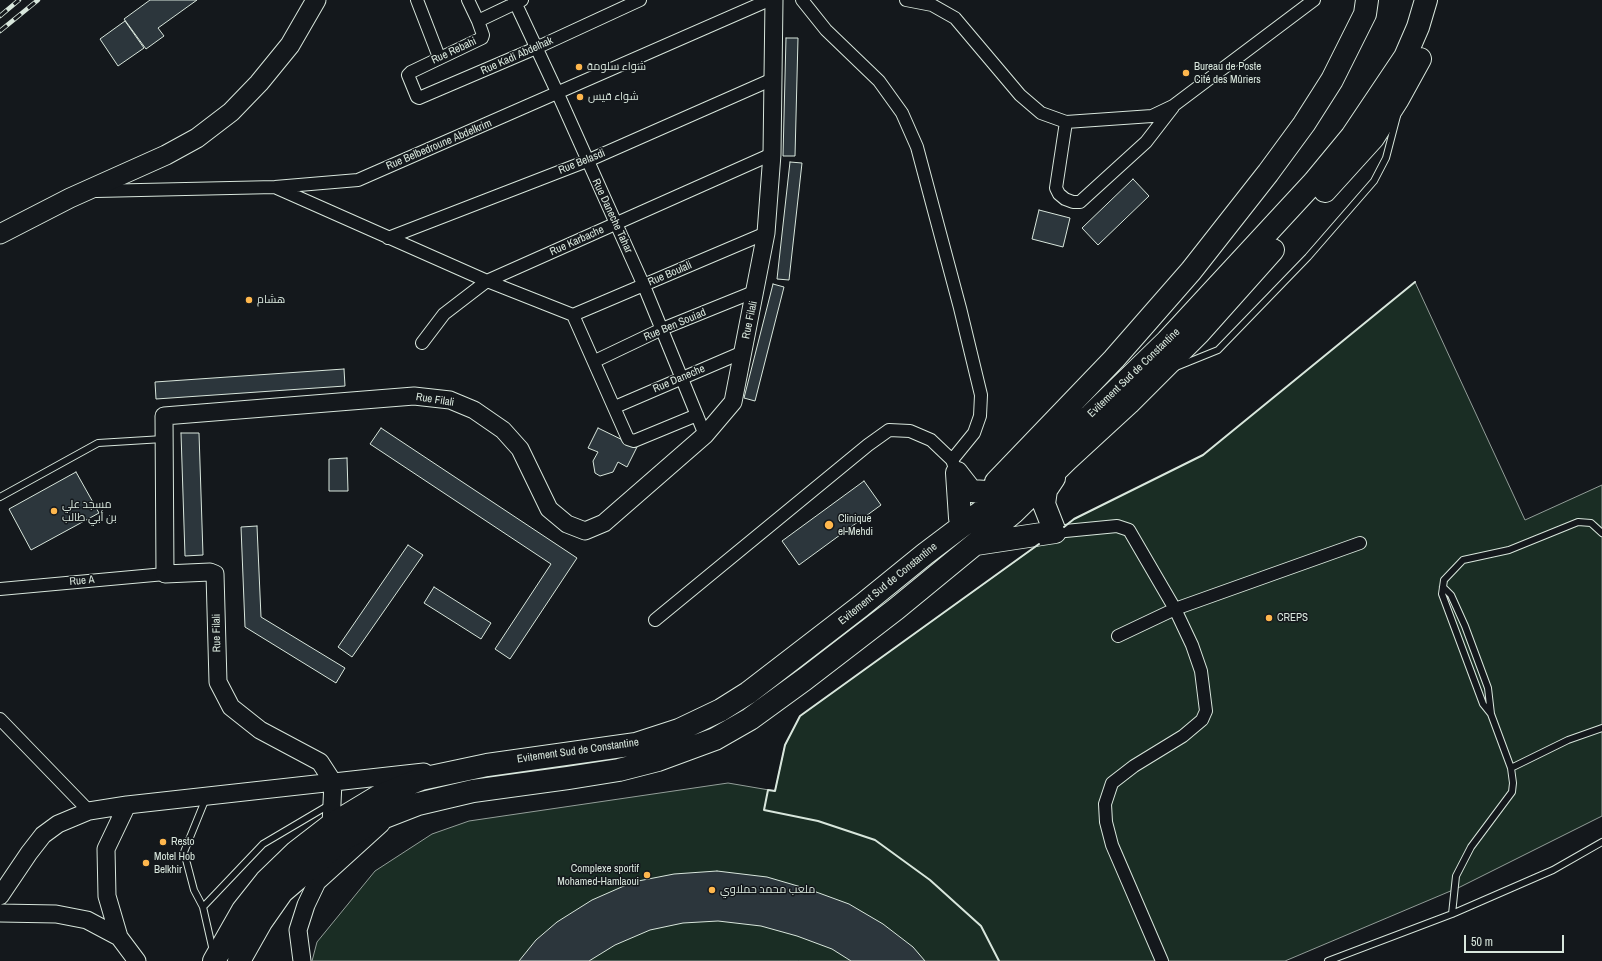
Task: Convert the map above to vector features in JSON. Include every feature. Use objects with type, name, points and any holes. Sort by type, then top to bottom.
[{"type":"highway","points":[[925,554],[987,492],[1114,359],[1190,271],[1268,173],[1304,124],[1332,80],[1365,14],[1367,0]]},
{"type":"highway","name":"Evitement Sud de Constantine","points":[[215,960],[243,910],[266,881],[296,852],[331,825],[379,796],[421,780],[488,765],[636,744],[679,730],[721,710],[748,693],[990,505],[1091,415],[1167,342],[1314,182],[1352,136],[1405,57],[1418,27],[1426,0]]},
{"type":"highway","name":"Evitement Sud de Constantine","points":[[239,961],[261,922],[282,892],[343,840],[392,814],[418,804],[473,791],[619,770],[658,760],[715,740],[750,719],[805,679],[975,545],[1014,512],[1199,333],[1373,138],[1405,86],[1420,58],[1440,0]]},
{"type":"highway","points":[[975,545],[1056,532],[1046,512],[1044,496],[1050,482],[1067,460]]},
{"type":"highway","points":[[954,467],[971,491],[987,492]]},
{"type":"highway","points":[[954,467],[960,518]]},
{"type":"main road","points":[[0,234],[86,191],[166,155],[197,138],[231,112],[259,83],[290,45],[316,3]]},
{"type":"street","points":[[417,0],[439,57]]},
{"type":"street","points":[[468,0],[478,20]]},
{"type":"street","name":"Rue Kadi Abdelhak","points":[[409,74],[417,97],[419,98],[536,48],[640,0]]},
{"type":"street","name":"Rue Belbedroune Abdelkrim","points":[[86,191],[275,187],[358,180],[558,94],[769,0]]},
{"type":"street","name":"Rue Filali","points":[[333,782],[320,762],[260,730],[230,707],[218,682],[215,574],[210,572],[165,574],[163,418],[166,416],[414,396],[450,400],[474,410],[503,430],[520,450],[549,509],[567,524],[584,531],[604,522],[705,435],[732,402],[756,291],[766,233],[772,154],[774,0]]},
{"type":"street","points":[[655,620],[868,445],[889,430],[910,431],[931,440],[954,467],[974,433],[980,416],[981,395],[960,308],[917,147],[902,113],[879,81],[826,30],[802,0]]},
{"type":"street","points":[[906,0],[932,5],[955,18],[1020,95],[1040,114],[1066,122],[1152,116],[1173,106],[1314,0]]},
{"type":"street","name":"Rue Rebahi","points":[[409,74],[439,57],[482,38],[483,36],[478,20],[517,1]]},
{"type":"street","name":"Rue Daneche Tahar","points":[[517,1],[536,48],[644,286],[705,435]]},
{"type":"street","name":"Rue Belasdi","points":[[388,238],[587,161],[773,79]]},
{"type":"street","points":[[1066,122],[1056,188],[1065,200],[1080,202],[1146,142],[1173,106]]},
{"type":"street","name":"Rue Karbache","points":[[422,343],[444,314],[487,281],[772,154]]},
{"type":"street","points":[[275,187],[487,281],[573,315],[595,361],[628,439],[634,441],[697,415]]},
{"type":"street","name":"Rue Boulali","points":[[573,315],[766,233]]},
{"type":"street","name":"Rue Ben Souiad","points":[[595,361],[662,329],[756,291]]},
{"type":"street","name":"Rue Daneche","points":[[615,407],[743,352]]},
{"type":"street","points":[[1056,532],[1117,526],[1129,530],[1175,609],[1192,645],[1201,671],[1206,711],[1202,720],[1184,736],[1134,766],[1112,783],[1105,804],[1106,822],[1112,845],[1162,961]]},
{"type":"street","points":[[1118,636],[1175,609],[1360,543]]},
{"type":"street","name":"Rue A","points":[[0,589],[165,574]]},
{"type":"street","points":[[0,719],[89,811]]},
{"type":"street","points":[[0,896],[28,853],[43,835],[58,824],[89,811],[127,805],[488,765]]},
{"type":"street","points":[[331,825],[333,782]]},
{"type":"street","points":[[127,805],[106,849],[107,896],[119,937],[137,961]]},
{"type":"street","points":[[302,961],[298,930],[306,905],[317,882],[392,814]]},
{"type":"street","points":[[0,913],[56,914],[87,920],[119,937]]},
{"type":"lane","points":[[1156,376],[1218,350],[1308,257],[1374,181],[1386,158],[1405,86]]},
{"type":"lane","points":[[0,497],[98,443],[163,439]]},
{"type":"lane","points":[[1452,914],[1456,876],[1471,847],[1512,792],[1513,783],[1510,768],[1491,714],[1483,704],[1442,594],[1444,580],[1463,560],[1509,550],[1578,522],[1591,523],[1602,533]]},
{"type":"lane","points":[[1443,587],[1452,594],[1465,626],[1488,688],[1491,703],[1491,714]]},
{"type":"lane","points":[[1510,768],[1568,740],[1602,728]]},
{"type":"lane","points":[[206,796],[184,852],[194,890],[203,907],[215,960]]},
{"type":"lane","points":[[203,907],[263,844],[332,804]]},
{"type":"lane","points":[[1328,961],[1452,914],[1553,870],[1602,842]]},
{"type":"green space","name":"CREPS","points":[[1415,282],[1525,520],[1602,485],[1602,816],[1460,887],[1285,961],[312,961],[317,942],[375,871],[432,834],[469,821],[728,783],[775,791],[785,745],[800,716],[1074,519],[1203,455]]},
{"type":"building","points":[[150,0],[197,0],[158,28],[164,36],[146,49],[124,19]]},
{"type":"building","points":[[125,21],[144,48],[118,66],[100,39]]},
{"type":"building","points":[[786,38],[798,38],[795,156],[783,156]]},
{"type":"building","points":[[790,162],[802,163],[789,280],[777,279]]},
{"type":"building","points":[[1133,179],[1149,196],[1098,245],[1082,228]]},
{"type":"building","points":[[1039,210],[1070,218],[1063,247],[1032,239]]},
{"type":"building","points":[[773,284],[784,287],[755,401],[744,398]]},
{"type":"building","points":[[344,369],[345,386],[156,399],[155,382]]},
{"type":"building","points":[[381,428],[577,558],[510,659],[495,649],[551,564],[370,444]]},
{"type":"building","points":[[598,428],[637,447],[627,467],[618,462],[613,472],[600,476],[595,473],[593,461],[598,452],[588,448]]},
{"type":"building","points":[[181,433],[199,433],[203,555],[185,556]]},
{"type":"building","points":[[347,458],[348,491],[329,491],[329,459]]},
{"type":"building","name":"مسجد علي بن أبي طالب","points":[[76,472],[99,513],[31,550],[9,509]]},
{"type":"building","points":[[864,481],[881,505],[799,565],[782,541]]},
{"type":"building","points":[[257,526],[261,617],[345,668],[336,683],[245,627],[241,527]]},
{"type":"building","points":[[408,545],[423,555],[352,657],[338,647]]},
{"type":"building","points":[[434,587],[491,623],[481,639],[424,603]]},
{"type":"building","points":[[717,871],[767,877],[808,889],[849,904],[883,924],[913,947],[925,961],[851,961],[832,949],[797,936],[761,926],[718,921],[683,923],[650,930],[615,945],[589,961],[519,961],[536,940],[557,922],[592,900],[633,882],[674,874]]},
{"type":"railway","points":[[0,16],[19,0]]},
{"type":"railway","points":[[0,31],[38,0]]},
{"type":"wall","points":[[1064,527],[1074,519],[1203,455],[1415,282]]},
{"type":"wall","points":[[999,961],[981,926],[930,880],[875,840],[818,821],[764,810],[768,790],[775,791],[785,745],[800,716],[1039,544]]},
{"type":"place","name":"شواء سلومة","points":[[579,67]]},
{"type":"place","name":"Bureau de Poste Cité des Mûriers","points":[[1186,73]]},
{"type":"place","name":"شواء قيس","points":[[580,97]]},
{"type":"place","name":"هشام","points":[[249,300]]},
{"type":"place","name":"مسجد علي بن أبي طالب","points":[[54,511]]},
{"type":"place","name":"Clinique el-Mehdi","points":[[829,525]]},
{"type":"place","name":"CREPS","points":[[1269,618]]},
{"type":"place","name":"Resto","points":[[163,842]]},
{"type":"place","name":"Motel Hob Belkhir","points":[[146,863]]},
{"type":"place","name":"Complexe sportif Mohamed-Hamlaoui","points":[[647,875]]},
{"type":"place","name":"ملعب محمد حملاوي","points":[[712,890]]}]
